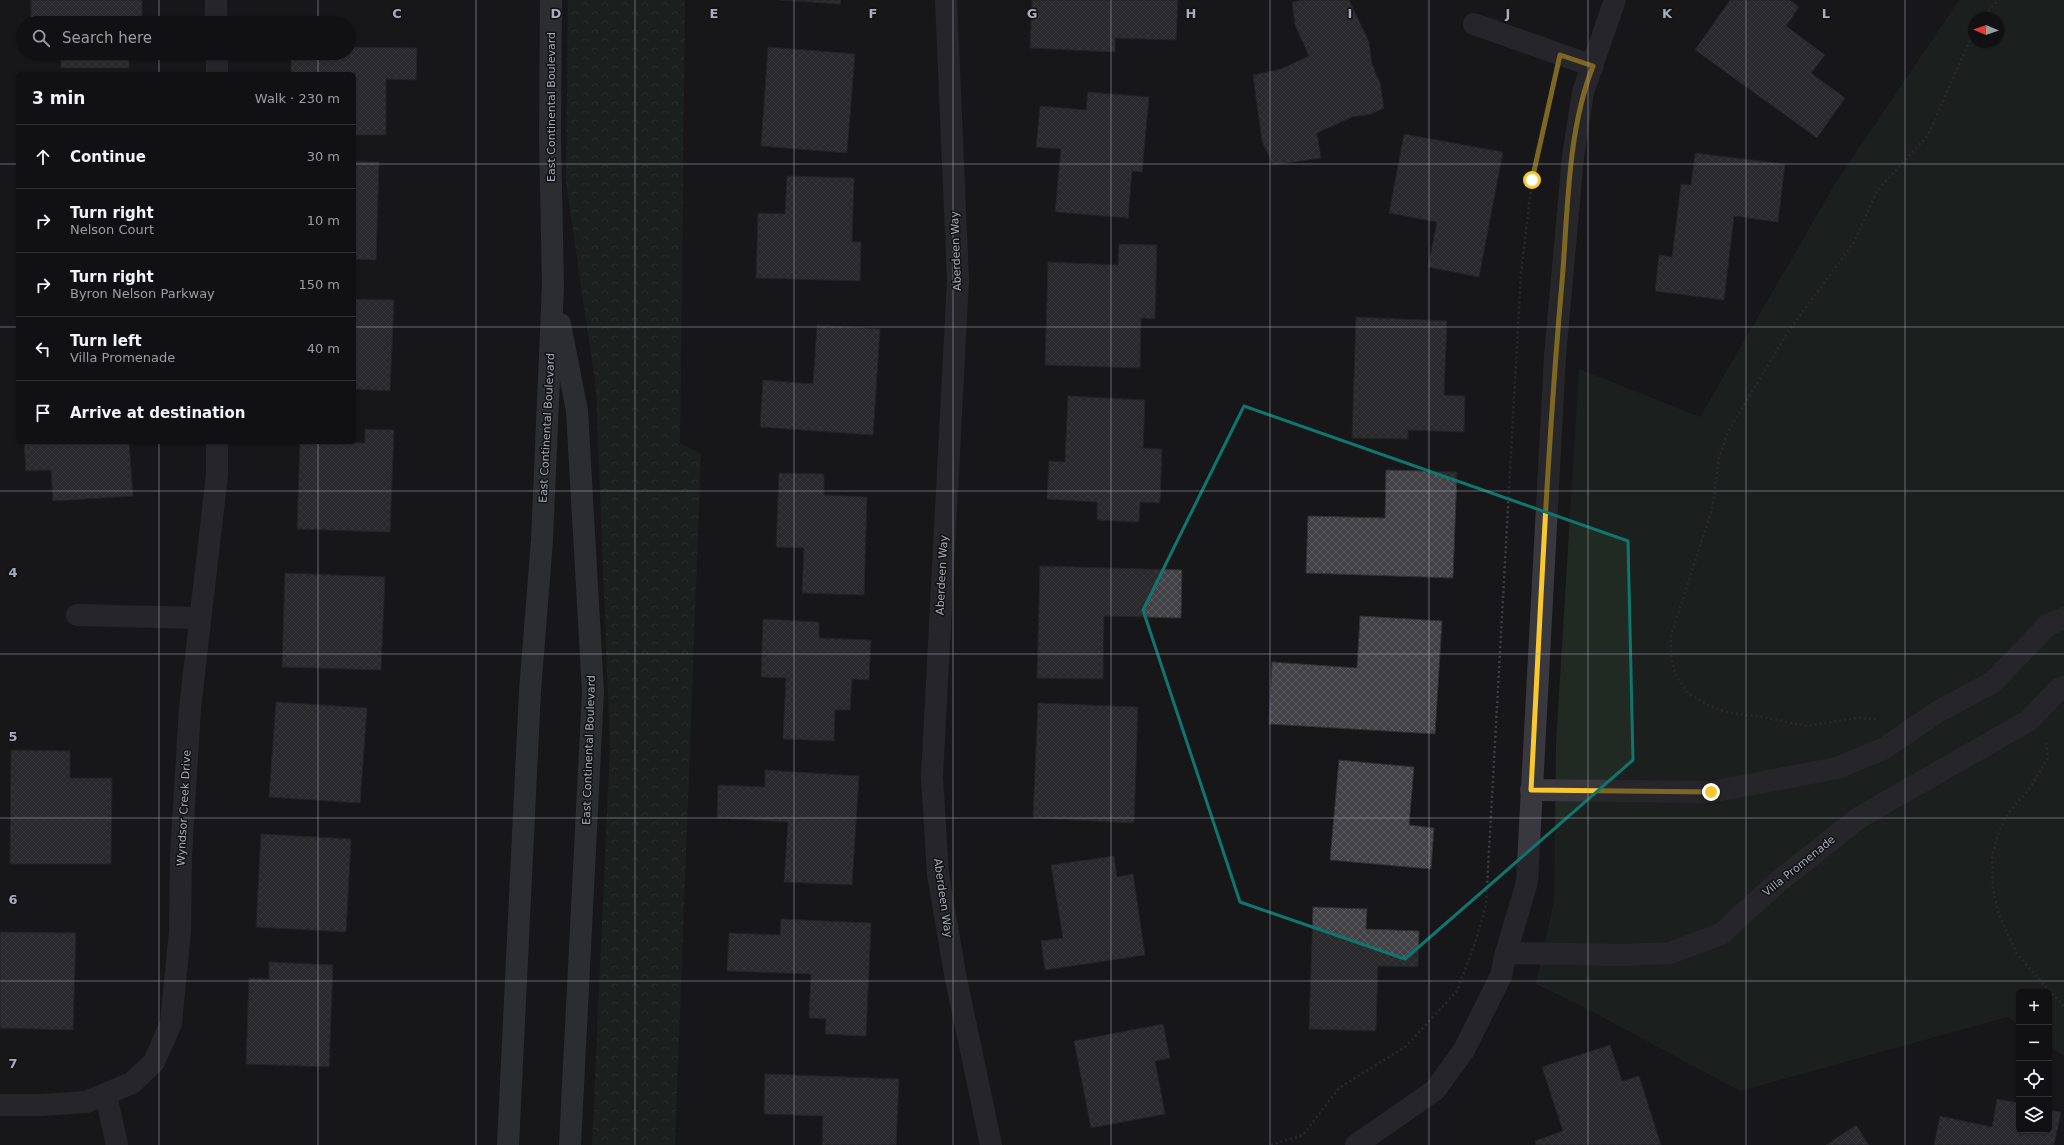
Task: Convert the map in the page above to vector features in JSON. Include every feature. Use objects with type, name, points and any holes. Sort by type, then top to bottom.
[{"type":"main road","name":"East Continental Boulevard","points":[[508,1145],[530,691],[542,540],[553,285],[550,139],[551,0]]},
{"type":"main road","name":"East Continental Boulevard","points":[[553,285],[576,411],[593,691],[570,1145]]},
{"type":"street","points":[[216,0],[216,16]]},
{"type":"street","name":"Aberdeen Way","points":[[946,0],[958,280],[932,777],[938,875],[956,979],[991,1145]]},
{"type":"street","points":[[1356,1145],[1435,1090],[1464,1050],[1501,976],[1526,882],[1555,356],[1573,157],[1583,92],[1615,0]]},
{"type":"street","points":[[1474,24],[1593,66]]},
{"type":"street","points":[[217,60],[217,72]]},
{"type":"street","name":"Wyndsor Creek Drive","points":[[0,1104],[42,1105],[78,1102],[106,1095],[132,1083],[154,1062],[171,1023],[180,931],[181,856],[190,708],[217,474],[217,444]]},
{"type":"street","points":[[76,615],[200,618]]},
{"type":"street","points":[[1531,790],[1711,792],[1837,768],[1883,749],[1939,711],[1993,682],[2048,626],[2064,618]]},
{"type":"street","name":"Villa Promenade","points":[[1506,953],[1624,955],[1670,953],[1721,934],[1779,881],[1860,817],[2031,717],[2059,689],[2064,687]]},
{"type":"street","points":[[106,1095],[117,1145]]},
{"type":"path","points":[[1987,12],[1999,0]]},
{"type":"path","points":[[1880,719],[1857,718],[1806,726],[1726,712],[1710,706],[1688,693],[1675,674],[1671,657],[1671,635],[1712,510],[1719,458],[1728,432],[1787,333],[1854,242],[1877,191],[1928,135],[1968,45]]},
{"type":"path","points":[[1271,1145],[1303,1135],[1339,1088],[1405,1047],[1457,991],[1475,943],[1486,905],[1520,272],[1532,180],[1560,55]]},
{"type":"path","points":[[2031,717],[2046,739],[2048,758],[2029,789],[2006,816],[1999,832],[1992,856],[1993,889],[1999,915],[2017,954],[2064,1007]]},
{"type":"highlighted area","points":[[1244,406],[1628,541],[1633,760],[1405,959],[1240,902],[1143,610]]},
{"type":"green space","points":[[568,0],[685,0],[680,443],[701,454],[675,1145],[592,1145],[610,746],[596,389],[566,183]]},
{"type":"green space","points":[[1959,0],[2064,0],[2064,1056],[2052,1048],[2052,989],[2016,989],[2016,1023],[2007,1017],[1740,1091],[1580,1005],[1536,984],[1554,901],[1556,744],[1579,369],[1700,417],[1835,184]]},
{"type":"building","points":[[31,0],[142,0],[142,16],[31,16]]},
{"type":"building","points":[[779,0],[841,0],[840,4]]},
{"type":"building","points":[[1032,0],[1178,0],[1176,40],[1115,38],[1115,52],[1030,48]]},
{"type":"building","points":[[1304,0],[1349,0],[1369,42],[1372,64],[1380,83],[1384,108],[1371,114],[1352,117],[1317,133],[1321,158],[1273,165],[1262,141],[1253,75],[1281,69],[1309,56],[1295,25],[1292,2]]},
{"type":"building","points":[[1730,0],[1790,0],[1799,7],[1786,26],[1825,55],[1811,73],[1845,98],[1817,138],[1695,50]]},
{"type":"building","points":[[356,47],[417,48],[416,80],[386,79],[386,135],[356,135],[356,72],[291,72],[291,60],[356,60]]},
{"type":"building","points":[[768,47],[855,54],[847,153],[761,146]]},
{"type":"building","points":[[61,60],[129,60],[129,68],[61,68]]},
{"type":"building","points":[[1088,92],[1149,97],[1142,172],[1132,171],[1128,218],[1055,212],[1061,149],[1036,147],[1040,106],[1086,110]]},
{"type":"building","points":[[1404,134],[1503,152],[1479,277],[1428,267],[1437,222],[1389,213]]},
{"type":"building","points":[[1695,153],[1785,164],[1778,222],[1734,216],[1724,300],[1655,291],[1659,255],[1672,257],[1681,184],[1691,185]]},
{"type":"building","points":[[356,161],[379,162],[376,260],[356,259]]},
{"type":"building","points":[[787,176],[854,178],[852,242],[861,242],[860,281],[756,278],[758,213],[785,214]]},
{"type":"building","points":[[1119,244],[1157,245],[1155,319],[1141,318],[1140,368],[1045,365],[1048,262],[1118,265]]},
{"type":"building","points":[[356,299],[394,300],[390,391],[356,389]]},
{"type":"building","points":[[1356,317],[1447,321],[1444,395],[1465,396],[1464,432],[1408,430],[1408,439],[1352,438]]},
{"type":"building","points":[[817,325],[880,329],[873,435],[760,427],[763,380],[813,384]]},
{"type":"building","points":[[1068,396],[1145,400],[1143,448],[1162,449],[1160,503],[1140,502],[1139,522],[1097,520],[1097,502],[1047,499],[1049,461],[1065,462]]},
{"type":"building","points":[[365,429],[394,430],[390,532],[297,529],[300,444],[365,443]]},
{"type":"building","points":[[24,444],[129,444],[133,496],[53,501],[51,470],[26,471]]},
{"type":"building","points":[[1386,470],[1457,472],[1453,578],[1306,573],[1308,516],[1385,518]]},
{"type":"building","points":[[779,473],[824,474],[824,495],[867,497],[864,595],[802,593],[804,548],[776,547]]},
{"type":"building","points":[[1040,566],[1182,570],[1181,618],[1104,616],[1103,679],[1037,678]]},
{"type":"building","points":[[285,573],[385,577],[381,670],[282,667]]},
{"type":"building","points":[[1360,616],[1442,621],[1435,734],[1269,724],[1272,662],[1357,668]]},
{"type":"building","points":[[763,619],[819,622],[819,638],[871,640],[869,680],[852,679],[850,710],[835,710],[834,741],[783,739],[786,678],[761,677]]},
{"type":"building","points":[[276,702],[367,708],[360,803],[269,797]]},
{"type":"building","points":[[1038,703],[1138,707],[1134,823],[1033,818]]},
{"type":"building","points":[[11,750],[70,751],[70,778],[112,778],[111,864],[10,864]]},
{"type":"building","points":[[1339,760],[1414,767],[1409,825],[1434,828],[1431,869],[1330,860]]},
{"type":"building","points":[[765,770],[859,776],[852,885],[784,882],[788,822],[717,818],[718,785],[765,787]]},
{"type":"building","points":[[261,834],[351,839],[346,932],[256,927]]},
{"type":"building","points":[[1114,856],[1117,877],[1133,874],[1145,955],[1045,970],[1041,941],[1063,938],[1051,865]]},
{"type":"building","points":[[1313,907],[1367,909],[1366,929],[1419,931],[1418,967],[1378,966],[1376,1031],[1309,1029]]},
{"type":"building","points":[[781,919],[871,923],[866,1036],[825,1034],[826,1019],[809,1018],[811,974],[727,971],[729,933],[780,935]]},
{"type":"building","points":[[0,932],[76,933],[73,1030],[0,1028]]},
{"type":"building","points":[[269,962],[333,965],[329,1067],[246,1064],[249,978],[269,979]]},
{"type":"building","points":[[1163,1024],[1170,1058],[1155,1061],[1165,1114],[1091,1128],[1074,1041]]},
{"type":"building","points":[[1610,1045],[1622,1081],[1639,1076],[1661,1145],[1536,1145],[1535,1141],[1563,1131],[1542,1067]]},
{"type":"building","points":[[765,1074],[899,1079],[896,1145],[822,1145],[823,1116],[764,1114]]},
{"type":"building","points":[[1997,1099],[2016,1102],[2016,1133],[2052,1133],[2052,1110],[2061,1112],[2054,1145],[1934,1145],[1940,1116],[1992,1127]]},
{"type":"building","points":[[1856,1125],[1869,1145],[1826,1145]]},
{"type":"route","points":[[1532,180],[1560,55],[1593,66],[1583,92],[1573,157],[1555,356],[1531,790],[1711,792]]}]
